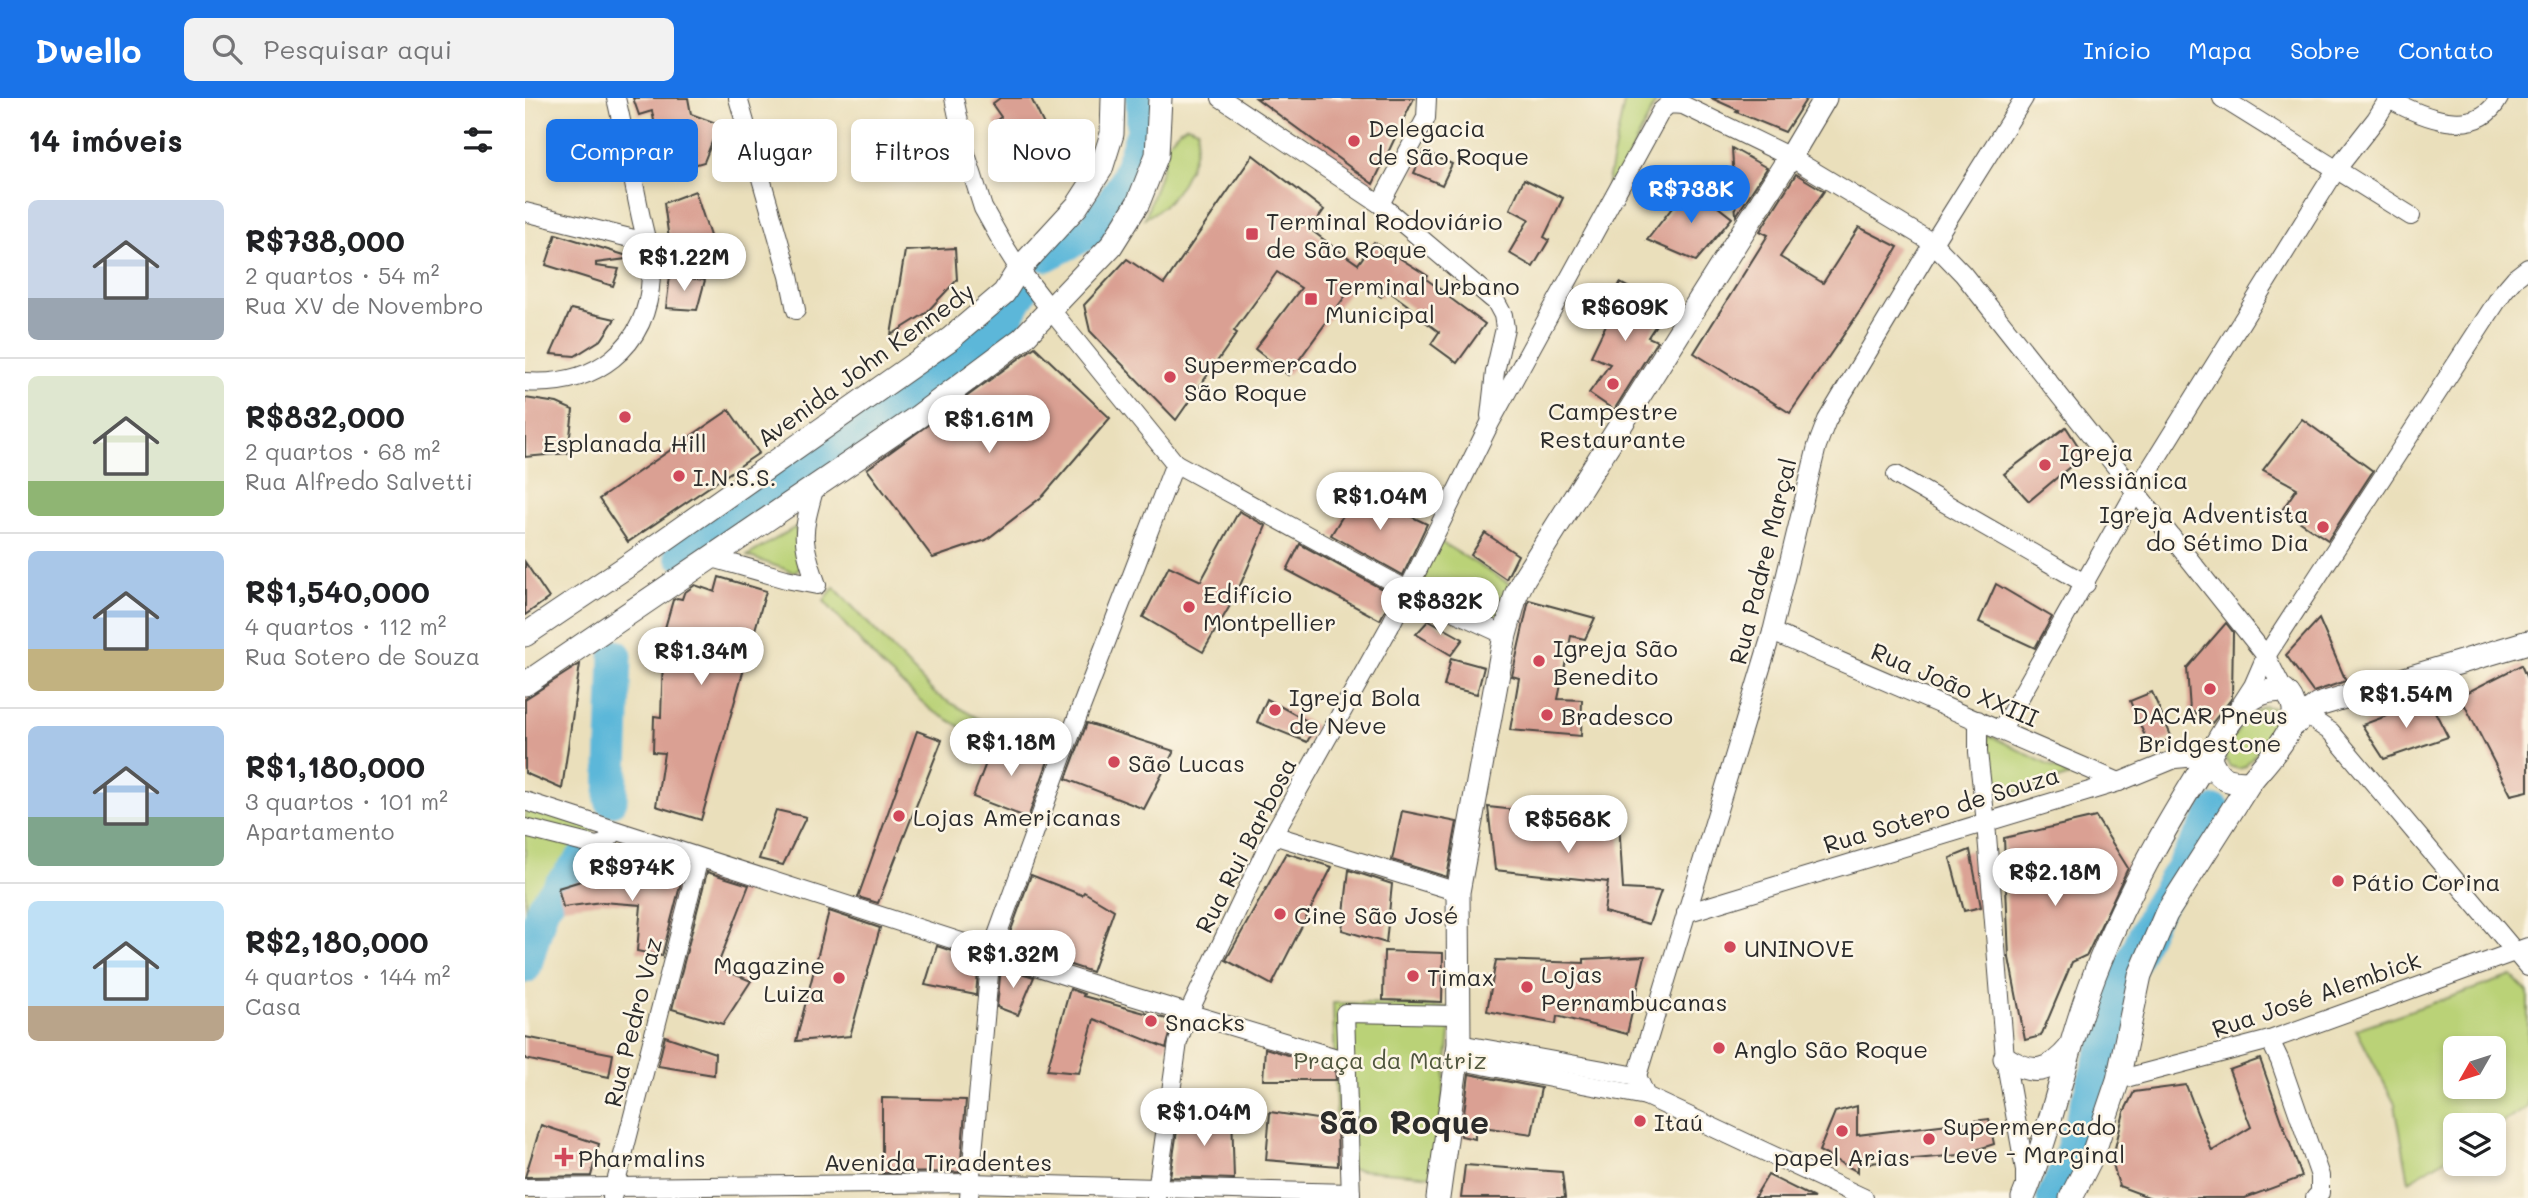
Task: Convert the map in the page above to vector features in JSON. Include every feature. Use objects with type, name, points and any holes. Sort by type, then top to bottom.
[{"type":"main road","name":"Avenida John Kennedy","points":[[525,635],[950,339],[1004,293],[1077,206],[1101,169],[1112,134],[1113,98]]},
{"type":"main road","points":[[525,684],[919,416],[1022,340],[1047,305],[1111,246],[1138,202],[1157,155],[1160,98]]},
{"type":"main road","points":[[1438,1198],[1457,1052],[1458,892],[1505,635],[1516,595],[1524,578],[1825,98]]},
{"type":"main road","points":[[649,551],[671,583]]},
{"type":"main road","points":[[2071,1198],[2092,1154],[2118,1080],[2140,975],[2166,914],[2299,707],[2528,642]]},
{"type":"main road","points":[[2024,1195],[2040,1153],[2070,1048],[2099,962],[2124,906],[2187,790],[2232,718],[2247,703],[2262,693],[2274,690],[2299,707]]},
{"type":"main road","points":[[2209,756],[2222,778],[2231,782],[2250,782]]},
{"type":"main road","points":[[2005,1058],[2022,1068],[2041,1070],[2058,1062],[2070,1048]]},
{"type":"street","points":[[525,382],[546,384],[594,372],[609,363],[625,346],[643,315],[651,276],[616,98]]},
{"type":"street","points":[[738,98],[789,276],[796,310]]},
{"type":"street","points":[[954,98],[966,154],[983,208],[1021,271],[1175,463],[1409,591],[1505,635]]},
{"type":"street","points":[[1221,98],[1380,204],[1496,302],[1503,315],[1505,328],[1495,372],[1490,423]]},
{"type":"street","points":[[1380,204],[1426,118],[1427,98]]},
{"type":"street","name":"Rua Padre Marçal","points":[[1637,1076],[1772,632],[1817,446],[1827,420],[2024,98]]},
{"type":"street","points":[[2223,98],[2411,216]]},
{"type":"street","points":[[2002,729],[2135,494],[2336,170],[2389,99],[2421,115],[2447,122],[2470,120],[2483,115],[2499,98]]},
{"type":"street","name":"Rua Rui Barbosa","points":[[1157,1194],[1178,1042],[1188,1014],[1273,835],[1409,591],[1490,423],[1661,111],[1669,104],[1683,105],[1790,157]]},
{"type":"street","points":[[1790,157],[1933,243],[1963,274],[2266,656],[2299,707],[2331,732],[2521,949],[2528,967]]},
{"type":"street","points":[[525,212],[646,242]]},
{"type":"street","points":[[2232,718],[2253,686],[2266,656],[2503,292],[2528,268]]},
{"type":"street","points":[[970,1191],[991,952],[1062,757],[1175,463]]},
{"type":"street","points":[[1896,475],[2086,584]]},
{"type":"street","points":[[709,557],[817,585],[803,538],[815,486]]},
{"type":"street","name":"Rua João XXIII","points":[[1772,632],[2002,729],[2119,782]]},
{"type":"street","points":[[1978,720],[1978,752],[2005,1058],[2025,1170],[2024,1195]]},
{"type":"street","name":"Rua Sotero de Souza","points":[[1686,913],[2119,782],[2175,759],[2209,756]]},
{"type":"street","points":[[525,801],[991,952],[1347,1061]]},
{"type":"street","points":[[525,828],[596,846],[604,844],[616,831]]},
{"type":"street","points":[[1273,835],[1458,892]]},
{"type":"street","name":"Rua Pedro Vaz","points":[[613,1193],[699,858]]},
{"type":"street","name":"Rua José Alembick","points":[[2118,1080],[2270,1040],[2521,949]]},
{"type":"street","points":[[1351,1196],[1345,1013],[1458,1015]]},
{"type":"street","points":[[2270,1040],[2320,1176],[2320,1193],[2315,1198]]},
{"type":"street","points":[[1457,1052],[1637,1076],[1646,1096]]},
{"type":"street","points":[[1457,1052],[1646,1096],[1864,1198]]},
{"type":"street","name":"Avenida Tiradentes","points":[[525,1188],[613,1193],[970,1191],[1351,1196]]},
{"type":"green space","points":[[1625,98],[1658,98],[1602,210]]},
{"type":"green space","points":[[1187,125],[1198,129],[1189,168],[1176,192],[1157,211],[1145,218],[1168,142]]},
{"type":"green space","points":[[796,527],[800,568],[793,572],[747,556]]},
{"type":"green space","points":[[1439,541],[1516,588],[1503,631],[1419,581]]},
{"type":"green space","points":[[834,587],[935,694],[1041,754],[1038,763],[995,746],[931,710],[881,665],[824,601]]},
{"type":"green space","points":[[2264,706],[2273,708],[2279,715],[2276,728],[2245,767],[2239,769],[2229,766],[2224,754],[2227,748],[2246,720]]},
{"type":"green space","points":[[1987,734],[2070,776],[1996,799]]},
{"type":"green space","points":[[525,803],[595,827],[587,846],[539,903],[525,944]]},
{"type":"green space","points":[[2512,976],[2528,993],[2528,1107],[2506,1121],[2506,1113],[2443,1113],[2443,1160],[2409,1181],[2395,1104],[2356,1029]]},
{"type":"green space","name":"Praça da Matriz","points":[[1333,1003],[1453,1008],[1434,1176],[1338,1168]]},
{"type":"building","points":[[633,98],[688,98],[691,114],[712,122],[712,142],[704,162],[698,164],[698,119],[654,119],[652,111],[639,115]]},
{"type":"building","points":[[1000,98],[1031,98],[1041,119],[998,119],[1001,117],[992,104]]},
{"type":"building","name":"Delegacia de São Roque","points":[[1256,98],[1414,98],[1373,184]]},
{"type":"building","points":[[1711,98],[1807,98],[1785,132],[1736,112],[1738,110]]},
{"type":"building","points":[[1732,148],[1767,168],[1736,216]]},
{"type":"building","points":[[1424,151],[1452,164],[1442,185],[1414,173]]},
{"type":"building","points":[[1253,155],[1324,210],[1310,229],[1332,246],[1358,264],[1374,242],[1428,276],[1426,279],[1485,324],[1457,363],[1431,344],[1439,332],[1411,311],[1413,309],[1387,290],[1381,297],[1357,280],[1288,375],[1255,349],[1301,288],[1277,272],[1234,331],[1237,333],[1176,420],[1090,331],[1084,305],[1127,259],[1164,284]]},
{"type":"building","points":[[1796,174],[1824,191],[1780,257],[1823,283],[1859,227],[1898,247],[1862,308],[1790,413],[1694,353],[1768,235],[1760,231]]},
{"type":"building","points":[[1524,179],[1563,198],[1544,237],[1549,240],[1533,267],[1509,253],[1529,219],[1510,209]]},
{"type":"building","points":[[1690,185],[1732,218],[1696,261],[1647,240]]},
{"type":"building","points":[[695,191],[714,248],[671,254],[664,203]]},
{"type":"building","points":[[556,234],[634,258],[596,263],[596,266],[619,269],[613,286],[546,265]]},
{"type":"building","points":[[955,248],[957,280],[926,313],[891,335],[905,251]]},
{"type":"building","points":[[670,276],[705,280],[697,310],[666,308]]},
{"type":"building","points":[[1620,283],[1667,308],[1648,337],[1657,341],[1614,410],[1589,393],[1610,364],[1591,356],[1615,306],[1610,303]]},
{"type":"building","points":[[571,309],[615,319],[602,339],[575,356],[551,354]]},
{"type":"building","points":[[1035,347],[1110,418],[1043,496],[986,540],[933,558],[867,469]]},
{"type":"building","points":[[525,398],[557,403],[573,410],[568,453],[525,457]]},
{"type":"building","name":"I.N.S.S.","points":[[729,410],[759,453],[628,542],[599,499]]},
{"type":"building","points":[[2302,419],[2373,471],[2328,540],[2282,510],[2297,488],[2263,470]]},
{"type":"building","name":"Igreja Messiânica","points":[[2066,427],[2084,455],[2029,501],[2004,474]]},
{"type":"building","points":[[1358,491],[1427,524],[1403,575],[1331,535]]},
{"type":"building","name":"Edifício Montpellier","points":[[1239,511],[1266,526],[1235,597],[1203,652],[1143,617],[1169,566],[1201,581]]},
{"type":"building","points":[[1485,533],[1518,555],[1506,579],[1471,555]]},
{"type":"building","points":[[1300,544],[1393,595],[1380,620],[1287,570]]},
{"type":"building","points":[[525,562],[549,598],[525,615]]},
{"type":"building","points":[[719,577],[766,591],[701,820],[656,806],[664,753],[653,752],[654,716],[661,717],[663,658],[654,656],[657,635],[663,635],[673,600],[682,599],[684,593],[695,585],[715,592]]},
{"type":"building","points":[[1996,584],[2052,617],[2035,648],[1979,622]]},
{"type":"building","points":[[1529,600],[1595,618],[1585,639],[1571,636],[1558,699],[1582,700],[1581,736],[1510,730],[1519,678],[1512,676]]},
{"type":"building","points":[[2319,619],[2346,681],[2313,692],[2286,655]]},
{"type":"building","points":[[1429,620],[1463,639],[1451,655],[1416,634]]},
{"type":"building","name":"DACAR Pneus Bridgestone","points":[[2226,623],[2233,632],[2232,698],[2212,723],[2190,710],[2187,668]]},
{"type":"building","points":[[1451,658],[1484,667],[1477,694],[1444,686]]},
{"type":"building","points":[[580,664],[562,789],[525,773],[525,699]]},
{"type":"building","points":[[2521,665],[2528,681],[2528,791],[2511,795],[2460,696]]},
{"type":"building","points":[[2152,692],[2172,738],[2150,748],[2130,701]]},
{"type":"building","name":"Igreja Bola de Neve","points":[[1267,699],[1316,726],[1307,742],[1257,722]]},
{"type":"building","points":[[2429,700],[2448,737],[2384,759],[2362,725]]},
{"type":"building","name":"São Lucas","points":[[1087,723],[1174,751],[1144,809],[1066,779]]},
{"type":"building","name":"Lojas Americanas","points":[[917,731],[942,740],[878,903],[858,897]]},
{"type":"building","points":[[996,737],[1048,761],[1028,818],[973,797]]},
{"type":"building","points":[[1488,807],[1619,821],[1623,889],[1661,891],[1649,924],[1604,912],[1608,882],[1495,870]]},
{"type":"building","points":[[776,810],[806,817],[783,865],[759,859]]},
{"type":"building","points":[[1402,811],[1457,822],[1447,877],[1392,860]]},
{"type":"building","points":[[2096,817],[2128,868],[2087,955],[2072,962],[2041,1036],[2025,1040],[2009,958],[2004,838]]},
{"type":"building","points":[[1970,850],[1981,907],[1964,911],[1950,858]]},
{"type":"building","name":"Cine São José","points":[[1286,853],[1332,867],[1272,985],[1226,960]]},
{"type":"building","points":[[1349,870],[1392,884],[1386,943],[1342,930]]},
{"type":"building","points":[[707,872],[749,885],[717,967],[751,981],[723,1024],[672,1009]]},
{"type":"building","points":[[626,873],[681,882],[662,956],[637,951],[641,905],[602,902],[563,907],[558,888],[597,876]]},
{"type":"building","points":[[1031,875],[1082,895],[1084,892],[1114,910],[1092,972],[1006,944]]},
{"type":"building","name":"Magazine Luiza","points":[[829,911],[880,928],[850,1036],[796,1041]]},
{"type":"building","points":[[937,946],[979,960],[976,995],[925,985]]},
{"type":"building","name":"Timax","points":[[1384,951],[1443,953],[1442,1002],[1383,1000]]},
{"type":"building","points":[[1645,956],[1627,1034],[1557,1016],[1556,1024],[1487,1011],[1496,960],[1584,963],[1584,959]]},
{"type":"building","points":[[1001,967],[1034,977],[1018,1015],[997,1007]]},
{"type":"building","points":[[1070,989],[1084,994],[1083,996],[1174,1021],[1166,1048],[1094,1019],[1079,1073],[1047,1070]]},
{"type":"building","points":[[665,1036],[715,1053],[714,1075],[658,1066]]},
{"type":"building","points":[[525,1037],[613,1054],[609,1077],[525,1059]]},
{"type":"building","points":[[1265,1048],[1335,1069],[1336,1080],[1263,1080]]},
{"type":"building","points":[[2260,1059],[2302,1177],[2245,1198],[2151,1198],[2119,1186],[2112,1160],[2124,1112],[2134,1092],[2186,1085],[2212,1151],[2251,1127],[2229,1070]]},
{"type":"building","points":[[1469,1074],[1541,1088],[1532,1134],[1475,1126],[1475,1139],[1461,1136]]},
{"type":"building","points":[[882,1098],[966,1100],[960,1172],[882,1173]]},
{"type":"building","name":"Supermercado Leve - Marginal","points":[[1857,1106],[1857,1135],[1989,1119],[1994,1144],[1960,1155],[1858,1164],[1858,1172],[1819,1151],[1835,1112]]},
{"type":"building","points":[[1270,1112],[1337,1122],[1338,1166],[1266,1160]]},
{"type":"building","points":[[1232,1113],[1234,1179],[1170,1177],[1179,1117]]},
{"type":"building","name":"Pharmalins","points":[[541,1125],[599,1144],[591,1176],[525,1177]]},
{"type":"building","points":[[1465,1165],[1562,1172],[1565,1198],[1461,1198]]},
{"type":"building","points":[[1768,1175],[1814,1198],[1754,1198]]},
{"type":"waterway","points":[[1046,255],[1092,231],[1124,184],[1143,131],[1142,98]]},
{"type":"waterway","points":[[681,554],[900,407],[1001,328],[1024,286]]},
{"type":"waterway","points":[[611,800],[616,656]]},
{"type":"waterway","points":[[2053,1198],[2065,1171],[2130,967],[2154,913],[2216,812]]},
{"type":"waterway","points":[[525,967],[543,906],[587,853]]},
{"type":"place","name":"Delegacia de São Roque","points":[[1354,141]]},
{"type":"place","name":"Terminal Rodoviário de São Roque","points":[[1252,234]]},
{"type":"place","name":"Terminal Urbano Municipal","points":[[1311,299]]},
{"type":"place","name":"Supermercado São Roque","points":[[1170,377]]},
{"type":"place","name":"Campestre Restaurante","points":[[1613,384]]},
{"type":"place","name":"Esplanada Hill","points":[[625,417]]},
{"type":"place","name":"Igreja Messiânica","points":[[2045,465]]},
{"type":"place","name":"I.N.S.S.","points":[[679,476]]},
{"type":"place","name":"Igreja Adventista do Sétimo Dia","points":[[2323,527]]},
{"type":"place","name":"Edifício Montpellier","points":[[1189,607]]},
{"type":"place","name":"Igreja São Benedito","points":[[1539,661]]},
{"type":"place","name":"DACAR Pneus Bridgestone","points":[[2210,689]]},
{"type":"place","name":"Igreja Bola de Neve","points":[[1275,710]]},
{"type":"place","name":"Bradesco","points":[[1547,715]]},
{"type":"place","name":"São Lucas","points":[[1114,762]]},
{"type":"place","name":"Lojas Americanas","points":[[899,816]]},
{"type":"place","name":"Pátio Corina","points":[[2338,881]]},
{"type":"place","name":"Cine São José","points":[[1280,914]]},
{"type":"place","name":"UNINOVE","points":[[1730,947]]},
{"type":"place","name":"Timax","points":[[1413,976]]},
{"type":"place","name":"Magazine Luiza","points":[[839,978]]},
{"type":"place","name":"Lojas Pernambucanas","points":[[1527,987]]},
{"type":"place","name":"Snacks","points":[[1151,1021]]},
{"type":"place","name":"Anglo São Roque","points":[[1719,1048]]},
{"type":"place","name":"Itaú","points":[[1640,1121]]},
{"type":"place","name":"papel Arias","points":[[1842,1131]]},
{"type":"place","name":"Supermercado Leve - Marginal","points":[[1929,1139]]},
{"type":"place","name":"Pharmalins","points":[[564,1157]]},
{"type":"district","name":"São Roque","points":[[1404,1121]]}]
